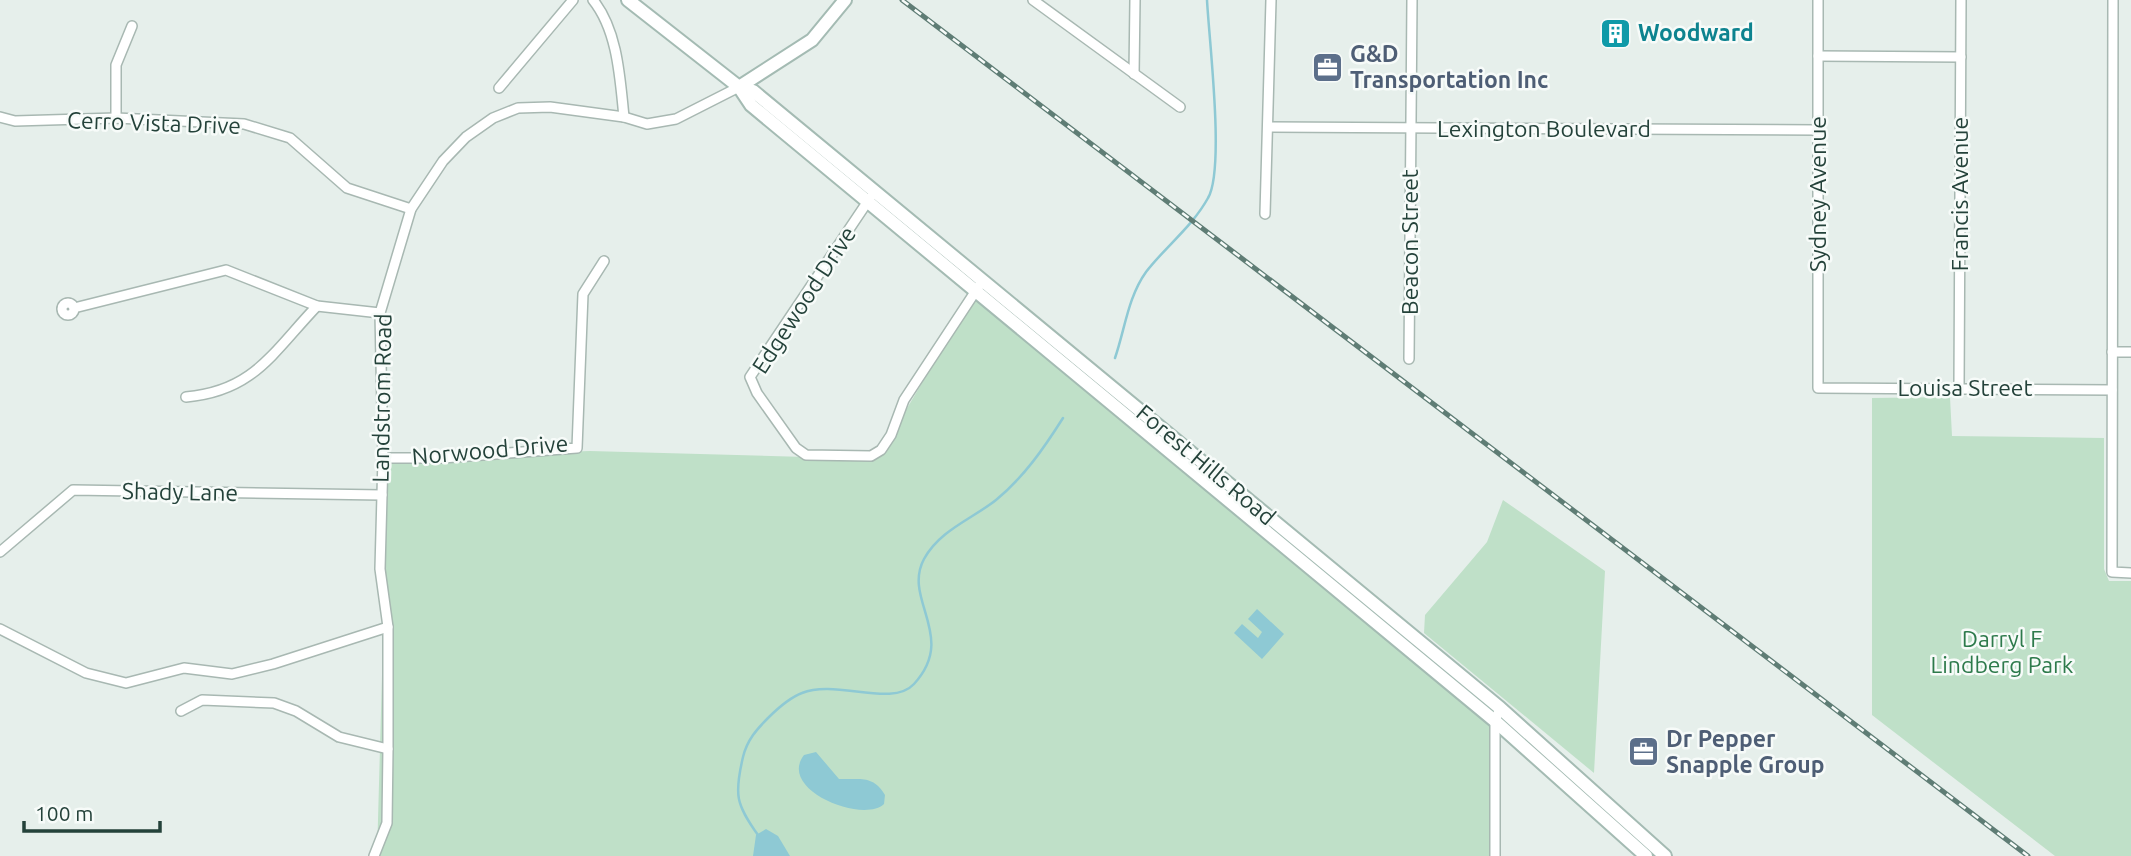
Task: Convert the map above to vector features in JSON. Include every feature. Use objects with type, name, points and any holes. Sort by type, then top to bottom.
[{"type":"street","points":[[499,88],[573,0]]},
{"type":"street","points":[[593,0],[604,14],[612,42],[624,117]]},
{"type":"street","name":"Forest Hills Road","points":[[628,0],[739,88],[751,105],[872,196],[1300,552],[1500,708],[1625,828],[1646,856]]},
{"type":"street","name":"Forest Hills Road","points":[[643,0],[699,57]]},
{"type":"street","name":"Landstrom Road","points":[[373,856],[387,823],[388,749],[388,627],[380,569],[383,458],[380,313],[411,209],[443,161],[466,137],[493,118],[518,108],[550,107],[624,117],[647,124],[676,119],[739,88],[812,40],[845,0]]},
{"type":"street","points":[[1033,0],[1181,107]]},
{"type":"street","points":[[1134,74],[1135,0]]},
{"type":"street","points":[[1265,214],[1271,0]]},
{"type":"street","name":"Beacon Street","points":[[1409,359],[1412,0]]},
{"type":"street","name":"Sydney Avenue","points":[[1818,0],[1818,388]]},
{"type":"street","name":"Francis Avenue","points":[[1959,387],[1961,0]]},
{"type":"street","points":[[2113,0],[2112,572],[2131,573]]},
{"type":"street","points":[[116,118],[116,65],[132,26]]},
{"type":"street","points":[[1818,56],[1961,57]]},
{"type":"street","name":"Cerro Vista Drive","points":[[0,117],[15,121],[116,118],[244,124],[290,138],[347,188],[411,209]]},
{"type":"street","name":"Lexington Boulevard","points":[[1269,127],[1818,130]]},
{"type":"street","name":"Edgewood Drive","points":[[872,196],[750,377],[757,393],[796,448],[806,455],[817,457],[871,456],[881,450],[891,435],[904,400],[979,285]]},
{"type":"street","name":"Norwood Drive","points":[[383,458],[442,458],[578,448],[583,294],[604,261]]},
{"type":"street","points":[[74,308],[226,270],[317,306],[380,313]]},
{"type":"street","points":[[186,397],[215,395],[250,378],[317,306]]},
{"type":"street","points":[[2112,352],[2131,352]]},
{"type":"street","name":"Louisa Street","points":[[1818,388],[2112,390]]},
{"type":"street","name":"Shady Lane","points":[[0,552],[73,490],[382,495]]},
{"type":"street","name":"Forest Hills Road","points":[[1352,594],[1495,721],[1625,828],[1665,856]]},
{"type":"street","points":[[0,629],[86,673],[126,683],[184,668],[232,674],[273,664],[388,627]]},
{"type":"street","points":[[181,711],[202,700],[274,704],[296,711],[339,737],[388,749]]},
{"type":"street","points":[[1496,856],[1495,721],[1500,708]]},
{"type":"green space","points":[[974,295],[1494,725],[1492,856],[377,856],[388,458],[590,451],[877,459]]},
{"type":"green space","name":"Darryl F Lindberg Park","points":[[1950,397],[1952,436],[2104,438],[2104,569],[2109,581],[2131,581],[2131,856],[2055,856],[1872,715],[1872,398]]},
{"type":"green space","points":[[1503,500],[1605,571],[1594,773],[1424,633],[1425,615],[1487,542]]},
{"type":"water","points":[[1257,609],[1284,634],[1262,659],[1234,633],[1242,624],[1258,638],[1262,632],[1248,619]]},
{"type":"water","points":[[816,752],[839,779],[865,779],[875,784],[885,795],[884,804],[873,809],[859,810],[842,807],[812,791],[802,780],[799,768],[804,755]]},
{"type":"water","points":[[766,829],[778,836],[790,856],[753,856],[756,835]]},
{"type":"waterway","points":[[1115,358],[1140,282],[1202,208],[1213,183],[1216,133],[1207,0]]},
{"type":"waterway","points":[[758,835],[741,807],[738,790],[743,757],[753,735],[780,707],[802,693],[831,689],[892,694],[904,691],[914,684],[926,667],[931,650],[931,634],[919,589],[919,574],[924,559],[947,533],[996,500],[1016,482],[1063,418]]},
{"type":"railway","points":[[902,0],[2028,856]]},
{"type":"place","name":"Woodward","points":[[1615,33]]},
{"type":"place","name":"G&D Transportation Inc","points":[[1327,67]]},
{"type":"place","name":"Dr Pepper Snapple Group","points":[[1643,752]]}]
